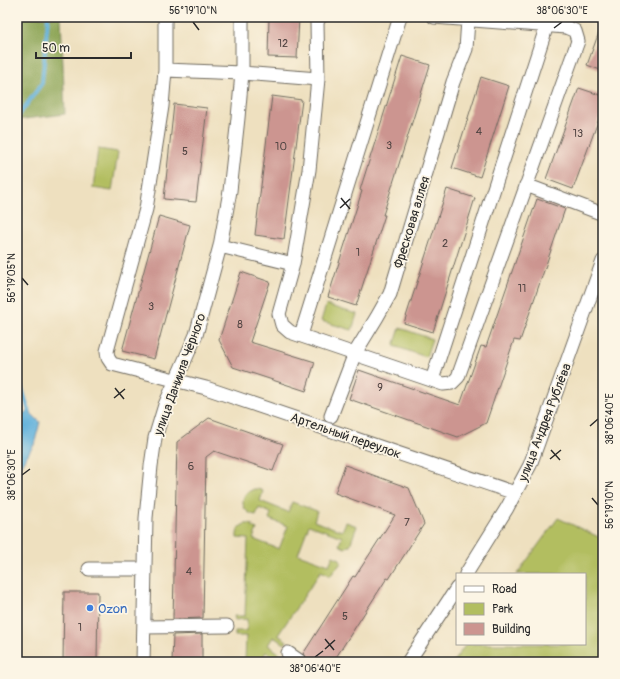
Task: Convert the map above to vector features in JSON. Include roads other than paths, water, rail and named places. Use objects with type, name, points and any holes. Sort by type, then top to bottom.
[{"type":"street","points":[[165,17],[165,70],[242,73],[318,79]]},
{"type":"street","name":"улица Даниила Чёрного","points":[[143,662],[146,518],[155,438],[165,405],[196,335],[220,246],[230,191],[242,73],[242,17]]},
{"type":"street","points":[[320,17],[318,22],[318,79],[309,170],[293,264],[279,314],[282,325],[290,332],[443,384],[452,383],[458,376],[578,41],[575,32],[566,27],[434,17]]},
{"type":"street","points":[[301,335],[400,17]]},
{"type":"street","name":"Фресковая аллея","points":[[331,416],[354,353],[390,294],[453,82],[466,49],[468,20]]},
{"type":"street","points":[[432,380],[547,25]]},
{"type":"street","name":"Артельный переулок","points":[[165,70],[162,106],[146,209],[107,351],[108,358],[112,364],[206,388],[515,493]]},
{"type":"street","points":[[526,185],[603,214]]},
{"type":"street","points":[[220,246],[293,264]]},
{"type":"street","name":"улица Андрея Рублёва","points":[[467,573],[515,493],[532,459],[603,261]]},
{"type":"street","points":[[89,569],[145,569]]},
{"type":"street","points":[[408,662],[456,590]]},
{"type":"street","points":[[144,627],[227,626]]},
{"type":"street","points":[[288,653],[301,662]]},
{"type":"water","points":[[29,411],[40,422],[34,445],[17,471],[17,416]]},
{"type":"waterway","points":[[17,118],[42,83],[48,17]]},
{"type":"waterway","points":[[17,373],[29,411],[27,415]]},
{"type":"place","name":"Ozon","points":[[90,608]]}]
